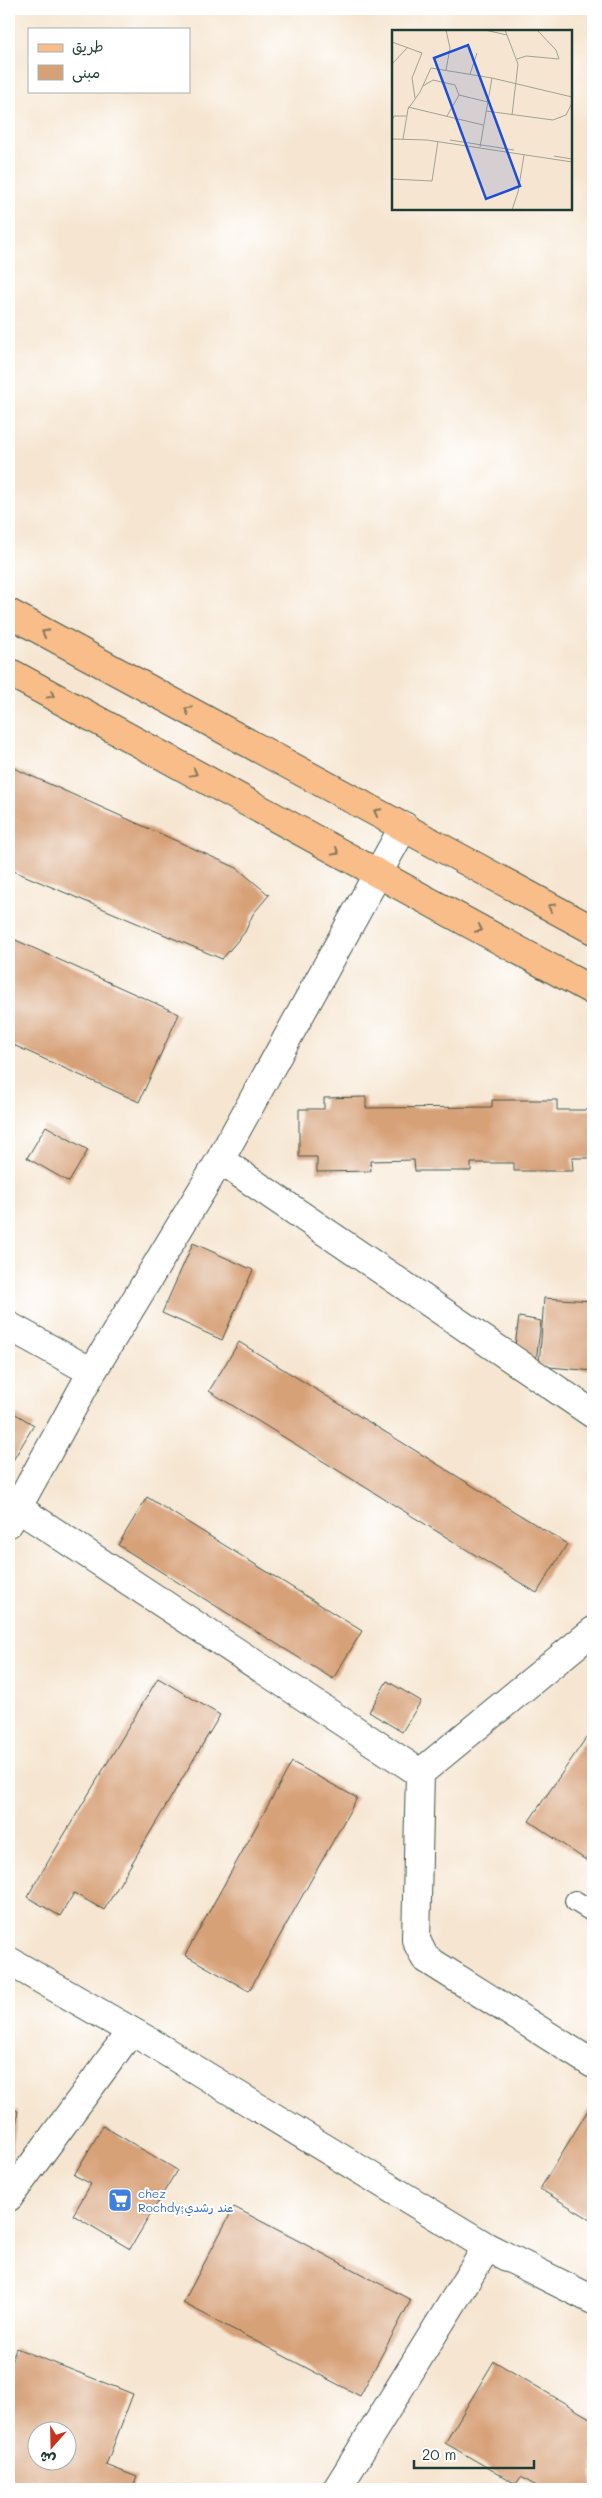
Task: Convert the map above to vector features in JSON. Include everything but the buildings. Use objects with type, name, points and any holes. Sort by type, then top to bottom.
[{"type":"main road","points":[[9,613],[593,930]]},
{"type":"main road","points":[[9,672],[593,991]]},
{"type":"street","points":[[404,826],[220,1160],[92,1372],[13,1515],[420,1774]]},
{"type":"street","points":[[220,1160],[593,1414]]},
{"type":"street","points":[[9,1326],[92,1372]]},
{"type":"street","points":[[593,1631],[420,1774],[416,1940],[425,1958],[593,2064]]},
{"type":"street","points":[[9,1961],[131,2031],[487,2247],[593,2300]]},
{"type":"street","points":[[9,2197],[131,2031]]},
{"type":"street","points":[[336,2489],[487,2247]]},
{"type":"lane","points":[[575,1901],[593,1912]]},
{"type":"place","name":"chez Rochdy;عند رشدي","points":[[120,2200]]}]
